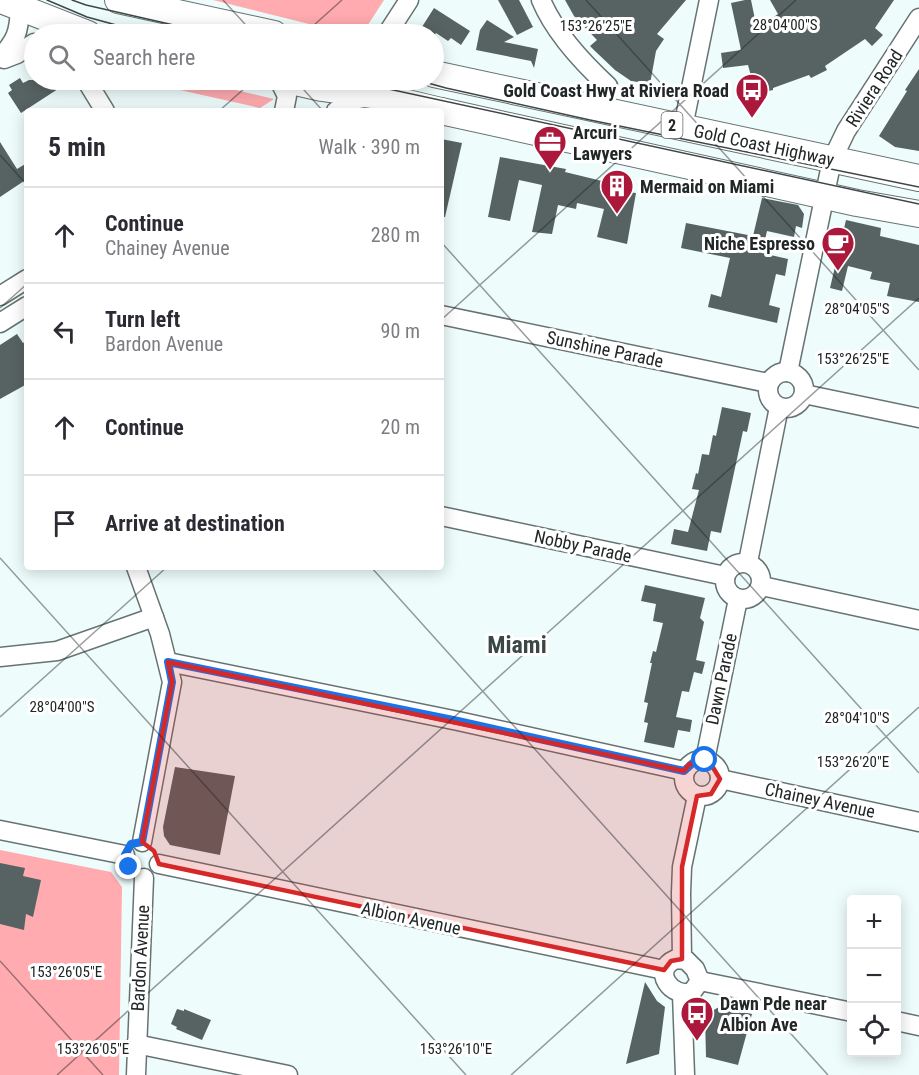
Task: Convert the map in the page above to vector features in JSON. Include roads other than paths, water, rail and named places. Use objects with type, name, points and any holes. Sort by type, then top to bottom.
[{"type":"highway","points":[[118,0],[228,24]]},
{"type":"highway","points":[[10,4],[46,24]]},
{"type":"highway","name":"Gold Coast Highway","points":[[444,76],[919,178]]},
{"type":"highway","name":"Gold Coast Highway","points":[[341,90],[428,108]]},
{"type":"highway","name":"Gold Coast Highway","points":[[444,112],[919,214]]},
{"type":"street","points":[[393,24],[409,0]]},
{"type":"street","points":[[541,0],[550,18],[580,58],[608,86]]},
{"type":"street","points":[[683,127],[709,0]]},
{"type":"street","points":[[0,60],[15,41],[19,27],[10,4]]},
{"type":"street","name":"Riviera Road","points":[[832,160],[841,140],[919,18]]},
{"type":"street","points":[[0,60],[24,49]]},
{"type":"street","points":[[92,90],[103,108]]},
{"type":"street","points":[[285,90],[288,96],[285,108]]},
{"type":"street","points":[[341,108],[354,100],[378,96]]},
{"type":"street","points":[[788,372],[832,160]]},
{"type":"street","points":[[0,296],[24,281]]},
{"type":"street","points":[[0,323],[24,308]]},
{"type":"street","name":"Sunshine Parade","points":[[444,316],[768,383]]},
{"type":"street","points":[[788,372],[798,376],[802,382],[804,394],[795,406],[780,407],[770,400],[768,383],[773,376],[788,372]]},
{"type":"street","points":[[804,394],[919,418]]},
{"type":"street","points":[[748,562],[780,407]]},
{"type":"street","name":"Nobby Parade","points":[[444,517],[725,576]]},
{"type":"street","points":[[748,562],[760,573],[762,586],[753,597],[738,599],[728,591],[725,576],[731,567],[748,562]]},
{"type":"street","points":[[137,570],[154,617],[172,682],[142,842]]},
{"type":"street","points":[[762,586],[919,620]]},
{"type":"street","name":"Dawn Parade","points":[[705,760],[738,599]]},
{"type":"street","points":[[0,657],[57,651],[154,617]]},
{"type":"street","points":[[168,662],[458,721],[684,771]]},
{"type":"street","points":[[705,760],[714,764],[719,771],[720,779],[717,788],[711,794],[697,796],[686,788],[684,771],[695,761],[705,760]]},
{"type":"street","name":"Chainey Avenue","points":[[720,779],[919,822]]},
{"type":"street","points":[[682,959],[682,867],[697,796]]},
{"type":"street","points":[[0,830],[125,855]]},
{"type":"street","points":[[142,842],[154,851],[159,864],[153,875],[144,878],[136,875],[129,867],[125,855],[131,844],[142,842]]},
{"type":"street","name":"Albion Avenue","points":[[159,864],[664,970]]},
{"type":"street","name":"Bardon Avenue","points":[[136,1075],[144,878]]},
{"type":"street","points":[[682,959],[691,964],[700,981],[692,992],[682,994],[667,983],[664,970],[666,964],[682,959]]},
{"type":"street","points":[[700,981],[847,1011]]},
{"type":"street","points":[[682,994],[685,1075]]},
{"type":"street","points":[[901,1022],[919,1026]]},
{"type":"street","points":[[136,1044],[288,1075]]},
{"type":"tram line","points":[[47,0],[87,17],[113,24]]},
{"type":"tram line","points":[[72,0],[169,24]]},
{"type":"tram line","points":[[444,87],[590,120],[919,187]]},
{"type":"tram line","points":[[393,90],[919,204]]},
{"type":"place","name":"Gold Coast Hwy at Riviera Road","points":[[752,119]]},
{"type":"place","name":"Arcuri Lawyers","points":[[550,171]]},
{"type":"place","name":"Mermaid on Miami","points":[[617,215]]},
{"type":"place","name":"Niche Espresso","points":[[838,272]]},
{"type":"place","name":"Dawn Pde near Albion Ave","points":[[697,1042]]},
{"type":"district","name":"Miami","points":[[517,645]]}]
